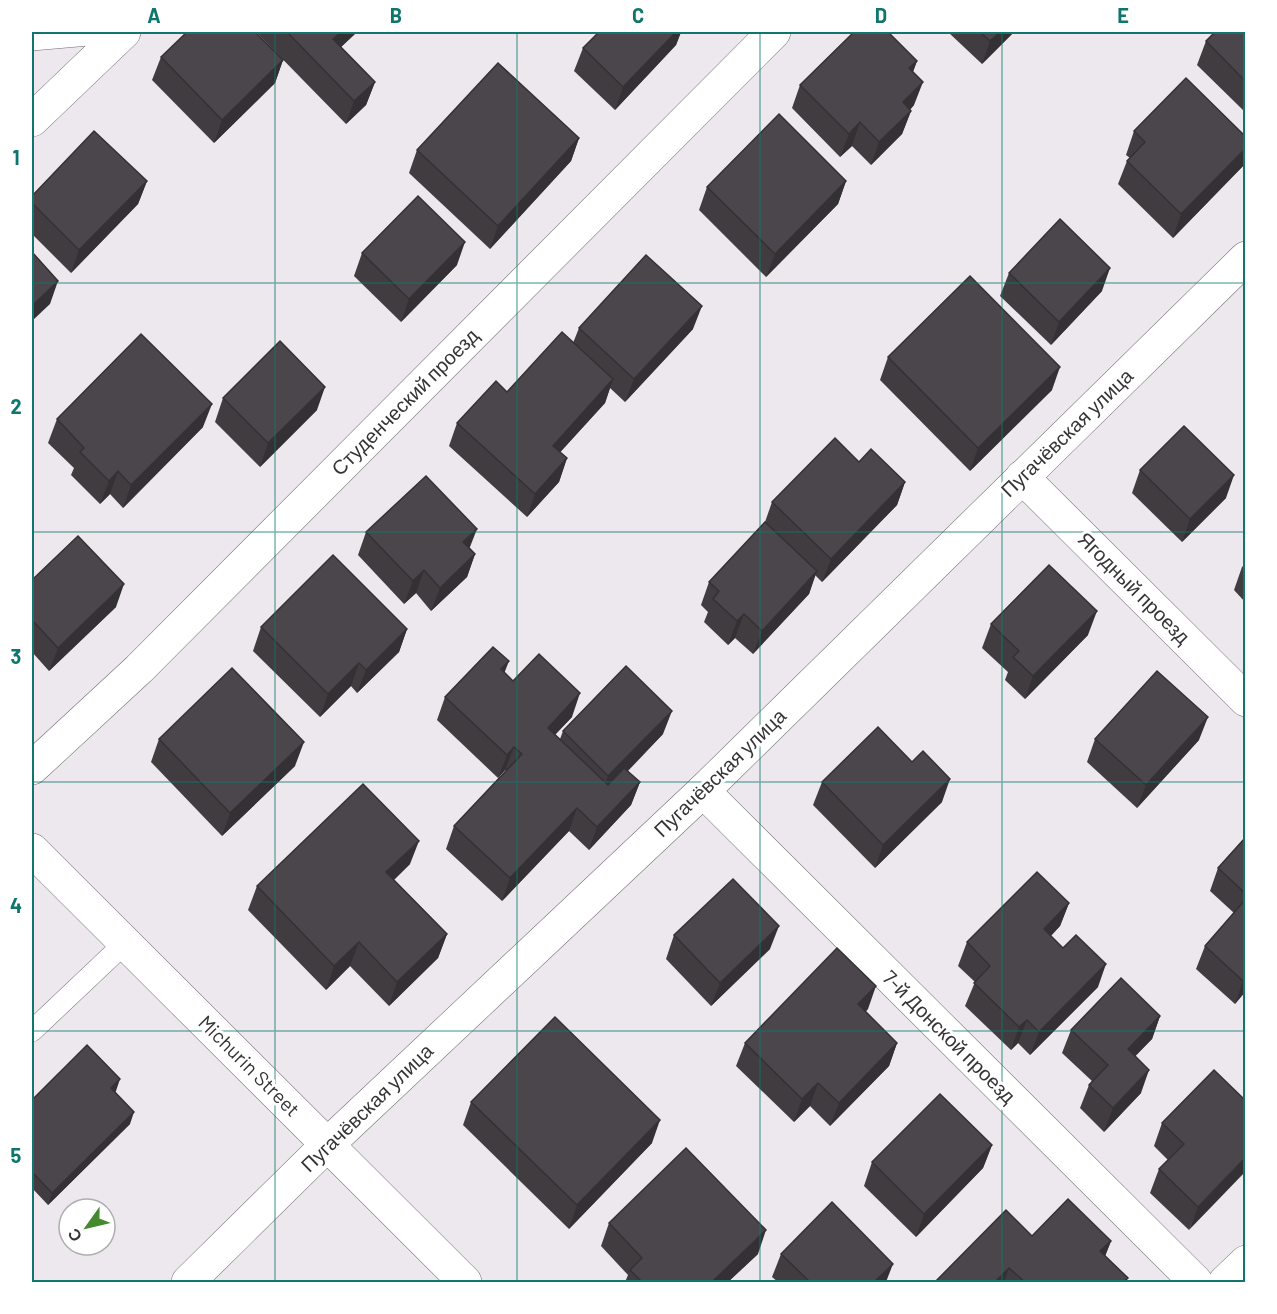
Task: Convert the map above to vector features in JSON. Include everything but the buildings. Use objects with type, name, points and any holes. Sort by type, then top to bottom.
[{"type":"street","points":[[32,120],[124,32]]},
{"type":"street","name":"Студенческий проезд","points":[[32,768],[139,669],[774,32]]},
{"type":"street","name":"Пугачёвская улица","points":[[188,1282],[328,1144],[703,791],[1245,258]]},
{"type":"street","name":"Ягодный проезд","points":[[1022,477],[1245,700]]},
{"type":"street","name":"7-й Донской проезд","points":[[703,791],[1196,1282]]},
{"type":"street","name":"Michurin Street","points":[[32,850],[465,1282]]},
{"type":"street","points":[[1225,1282],[1245,1262]]},
{"type":"lane","points":[[32,40],[124,32]]},
{"type":"lane","points":[[32,1030],[125,943]]}]
